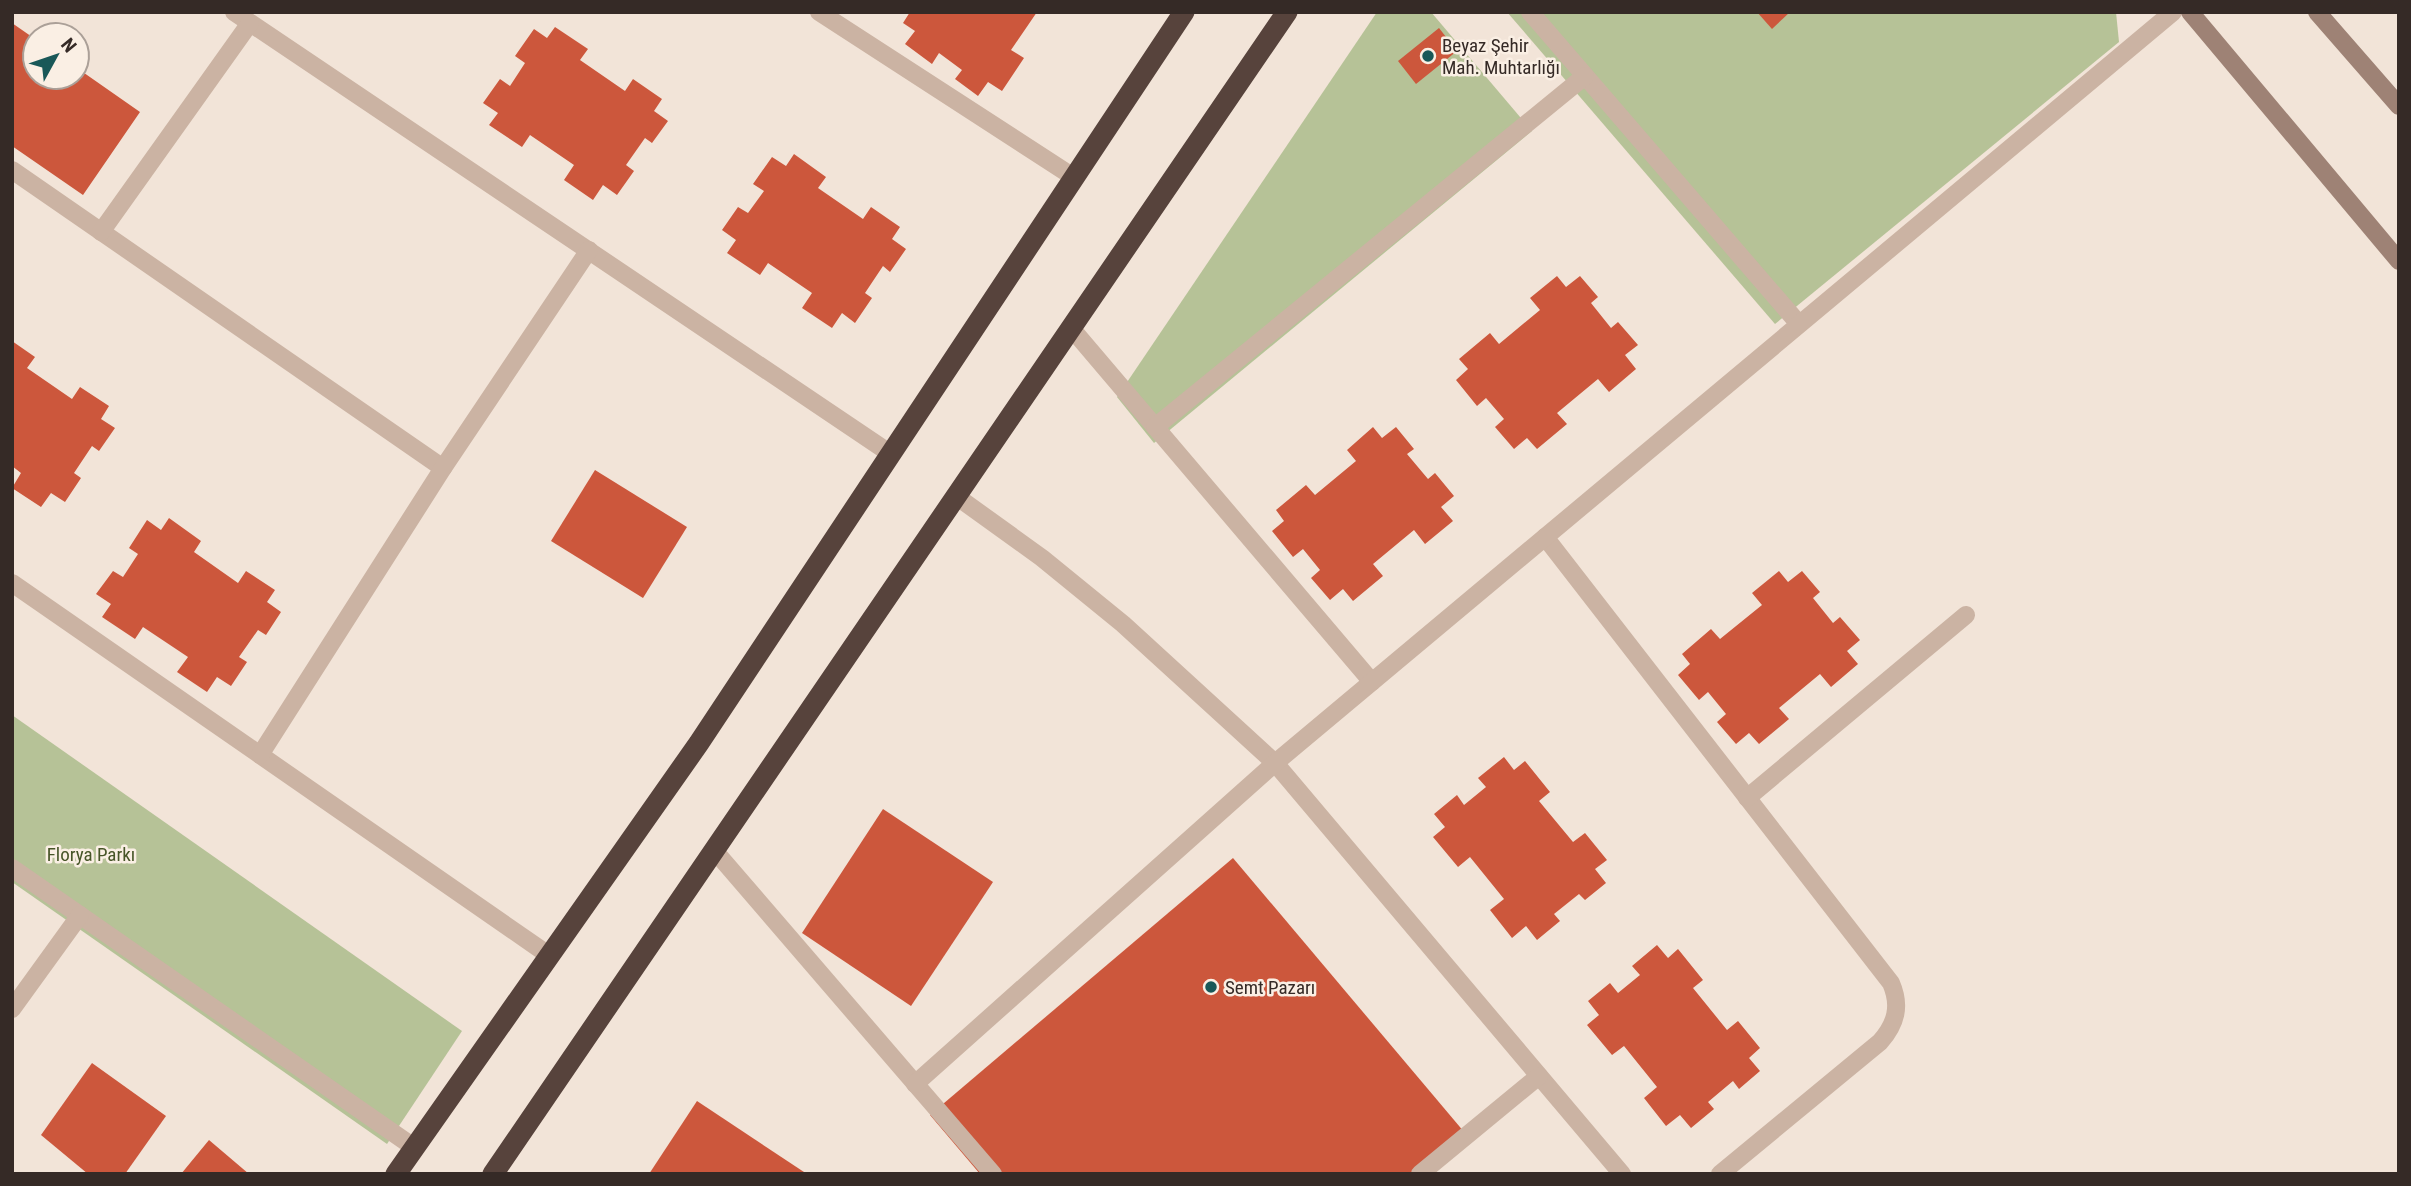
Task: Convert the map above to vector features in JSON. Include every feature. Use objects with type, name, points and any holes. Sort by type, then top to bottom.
[{"type":"highway","points":[[397,1174],[699,743],[1184,12]]},
{"type":"highway","points":[[493,1174],[1287,12]]},
{"type":"main road","points":[[2190,12],[2399,261]]},
{"type":"main road","points":[[2317,12],[2399,106]]},
{"type":"street","points":[[233,12],[891,454]]},
{"type":"street","points":[[819,12],[1075,178]]},
{"type":"street","points":[[1530,12],[1799,324]]},
{"type":"street","points":[[915,1084],[1275,764],[2173,12]]},
{"type":"street","points":[[101,232],[250,23]]},
{"type":"street","points":[[1155,427],[1585,76]]},
{"type":"street","points":[[12,170],[443,468]]},
{"type":"street","points":[[260,755],[443,468],[589,250]]},
{"type":"street","points":[[1072,328],[1372,682]]},
{"type":"street","points":[[956,496],[1042,558],[1123,624],[1275,764],[1622,1174]]},
{"type":"street","points":[[1545,537],[1891,984],[1896,995],[1895,1019],[1880,1042],[1720,1174]]},
{"type":"street","points":[[12,583],[550,956]]},
{"type":"street","points":[[1747,798],[1966,615]]},
{"type":"street","points":[[714,850],[993,1174]]},
{"type":"street","points":[[12,868],[415,1148]]},
{"type":"street","points":[[12,1009],[80,915]]},
{"type":"street","points":[[1420,1174],[1539,1076]]},
{"type":"green space","points":[[1377,12],[1431,12],[1532,131],[1154,443],[1117,397]]},
{"type":"green space","points":[[1507,12],[2116,12],[2119,42],[1775,324]]},
{"type":"green space","name":"Florya Parkı","points":[[12,715],[462,1031],[387,1144],[12,882]]},
{"type":"building","points":[[910,12],[1037,12],[1011,50],[1024,58],[1002,91],[988,82],[978,96],[955,79],[962,70],[939,53],[932,64],[905,44],[915,31],[903,23]]},
{"type":"building","points":[[1757,12],[1790,12],[1772,29]]},
{"type":"building","points":[[12,23],[21,29],[21,91],[91,91],[91,78],[140,112],[83,195],[12,146]]},
{"type":"building","points":[[555,27],[588,49],[580,60],[625,91],[633,79],[662,99],[654,111],[668,121],[652,143],[645,138],[626,165],[634,171],[617,195],[603,185],[593,200],[564,180],[574,165],[530,135],[522,147],[489,125],[498,113],[483,103],[500,79],[510,86],[525,63],[515,56],[534,29],[547,38]]},
{"type":"building","name":"Beyaz Şehir Mah. Muhtarlığı","points":[[1439,28],[1457,51],[1416,84],[1398,61]]},
{"type":"building","points":[[794,154],[826,177],[818,188],[863,219],[871,207],[900,227],[892,239],[906,249],[890,272],[883,266],[865,293],[872,298],[855,323],[842,313],[832,328],[802,308],[812,293],[768,263],[760,275],[727,253],[736,240],[722,230],[738,207],[748,213],[764,191],[753,184],[772,157],[786,166]]},
{"type":"building","points":[[1557,276],[1566,287],[1580,276],[1598,297],[1591,303],[1611,328],[1618,322],[1638,345],[1625,355],[1636,369],[1609,392],[1598,379],[1557,413],[1567,424],[1537,449],[1527,438],[1514,449],[1495,427],[1504,419],[1486,398],[1477,406],[1456,380],[1468,369],[1459,359],[1490,333],[1499,344],[1540,310],[1530,298]]},
{"type":"building","points":[[12,341],[35,357],[27,368],[72,399],[80,387],[109,406],[101,419],[115,428],[99,451],[92,446],[74,473],[81,478],[65,502],[51,493],[41,507],[12,488],[21,473],[12,466]]},
{"type":"building","points":[[1373,427],[1382,438],[1396,427],[1414,449],[1407,454],[1428,479],[1435,473],[1454,496],[1441,507],[1453,521],[1425,544],[1414,530],[1373,564],[1383,576],[1353,601],[1343,589],[1330,600],[1311,578],[1320,570],[1303,549],[1293,557],[1272,531],[1284,521],[1276,510],[1306,485],[1315,495],[1356,461],[1347,450]]},
{"type":"building","points":[[595,470],[687,527],[643,598],[551,541]]},
{"type":"building","points":[[169,518],[201,541],[194,552],[238,583],[246,571],[275,590],[267,602],[281,612],[266,635],[258,630],[239,657],[247,662],[231,686],[217,677],[207,692],[177,672],[188,657],[143,627],[135,639],[102,617],[111,604],[96,594],[113,571],[123,577],[138,554],[129,548],[147,520],[161,530]]},
{"type":"building","points":[[1779,571],[1788,582],[1802,571],[1820,592],[1813,598],[1833,623],[1840,617],[1860,640],[1847,651],[1858,664],[1831,687],[1820,674],[1779,708],[1789,719],[1759,744],[1749,733],[1736,744],[1717,722],[1726,714],[1708,692],[1699,700],[1678,675],[1690,664],[1682,654],[1711,629],[1720,639],[1762,605],[1752,593]]},
{"type":"building","points":[[1504,757],[1514,770],[1525,761],[1550,792],[1539,801],[1573,842],[1585,833],[1607,860],[1595,869],[1606,883],[1585,900],[1579,894],[1554,914],[1560,921],[1537,940],[1526,926],[1512,938],[1490,910],[1504,899],[1470,857],[1458,867],[1433,837],[1445,827],[1434,814],[1457,795],[1464,805],[1486,787],[1478,778]]},
{"type":"building","points":[[883,809],[993,882],[911,1006],[802,933]]},
{"type":"building","name":"Semt Pazarı","points":[[1233,858],[1465,1133],[1417,1174],[980,1174],[930,1115]]},
{"type":"building","points":[[1657,945],[1668,958],[1678,949],[1703,980],[1693,988],[1727,1030],[1738,1021],[1760,1048],[1749,1058],[1760,1071],[1739,1089],[1733,1081],[1708,1102],[1714,1109],[1691,1128],[1680,1115],[1666,1126],[1644,1098],[1657,1087],[1624,1046],[1612,1055],[1587,1025],[1599,1015],[1588,1001],[1610,983],[1618,993],[1640,975],[1632,966]]},
{"type":"building","points":[[92,1063],[166,1116],[125,1174],[88,1174],[41,1135]]},
{"type":"building","points":[[697,1101],[807,1174],[649,1174]]},
{"type":"building","points":[[209,1140],[249,1174],[181,1174]]},
{"type":"place","name":"Beyaz Şehir Mah. Muhtarlığı","points":[[1428,56]]},
{"type":"place","name":"Semt Pazarı","points":[[1211,987]]}]
